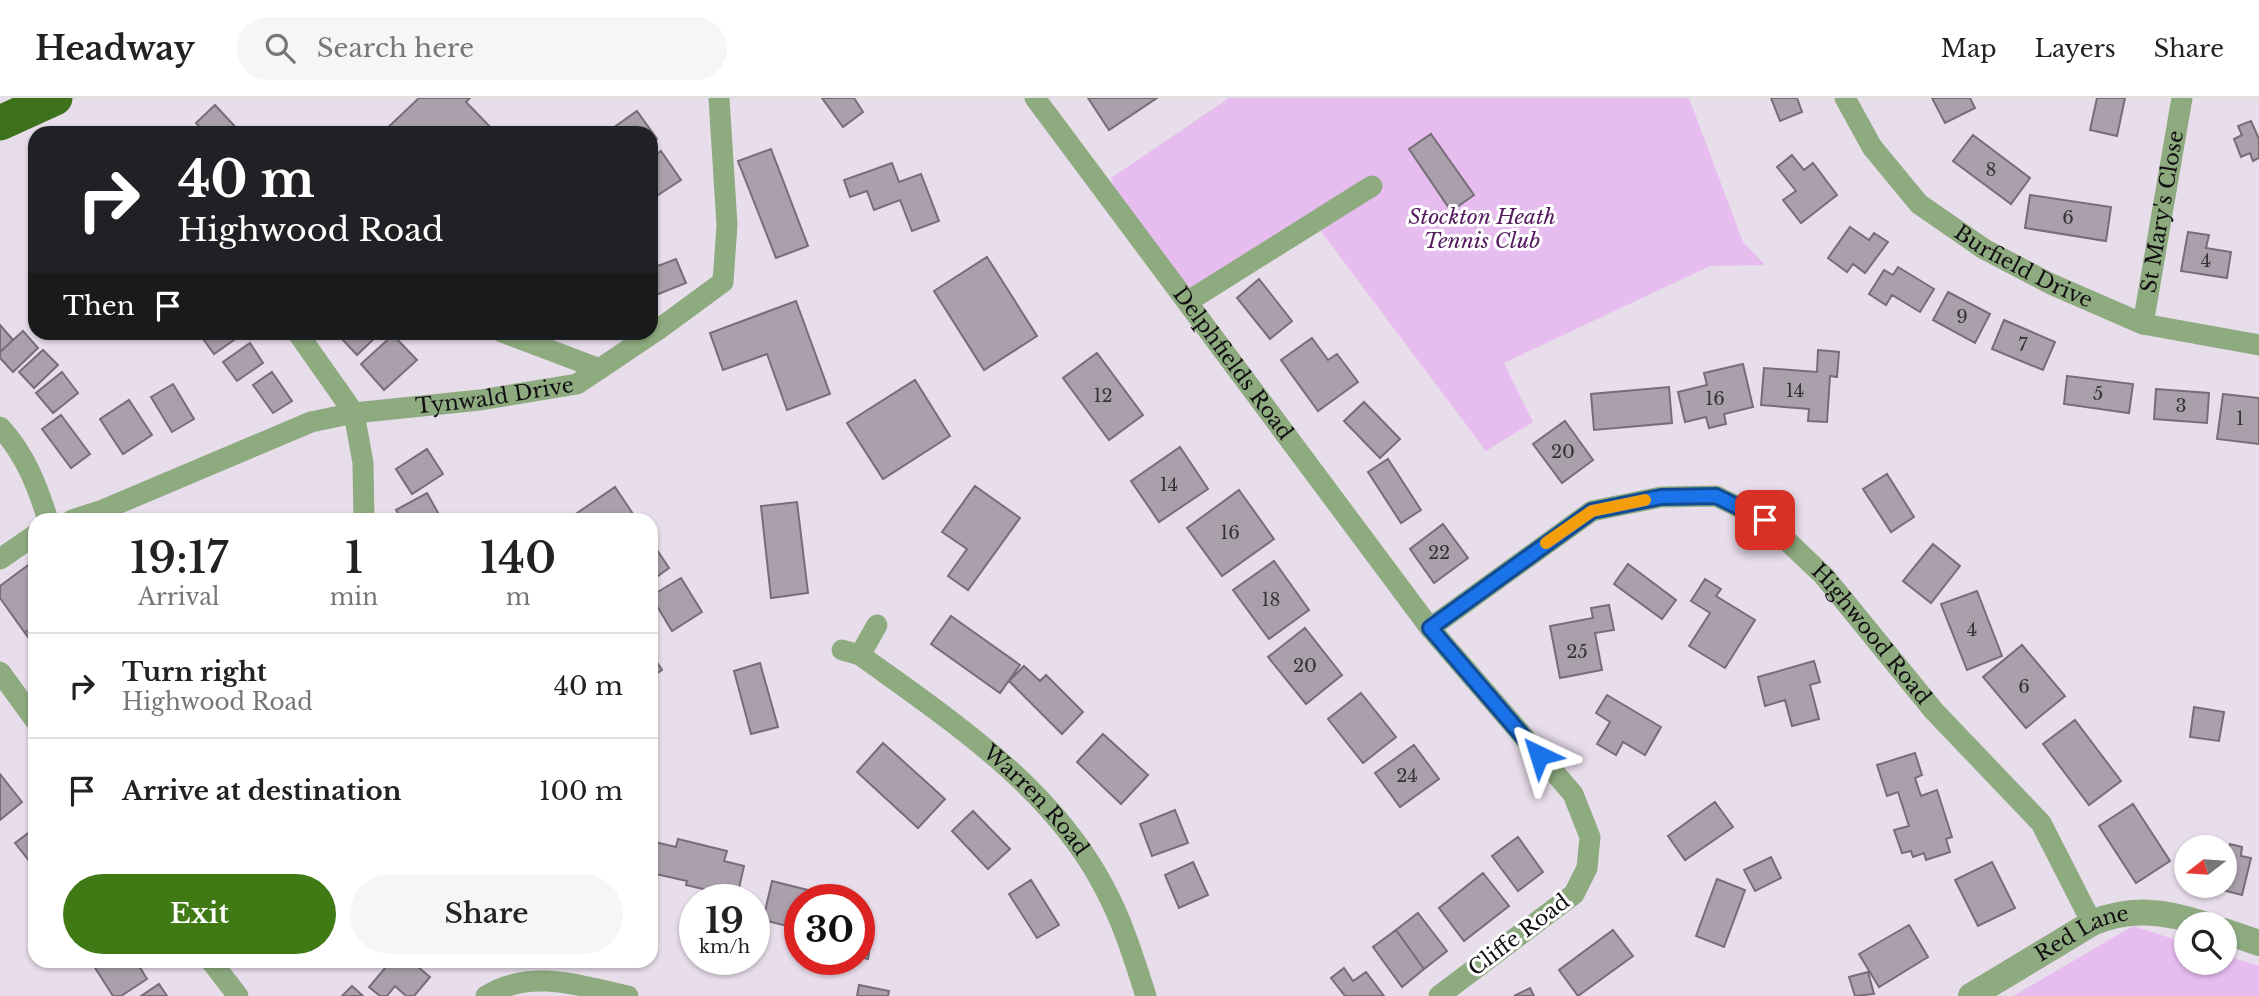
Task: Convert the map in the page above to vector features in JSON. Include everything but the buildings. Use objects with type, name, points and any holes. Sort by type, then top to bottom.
[{"type":"highway","points":[[0,123],[55,98]]},
{"type":"street","name":"Tynwald Drive","points":[[658,328],[723,282],[727,225],[719,98]]},
{"type":"street","name":"Delphfields Road","points":[[1035,98],[1430,628]]},
{"type":"street","name":"Burfield Drive","points":[[1845,98],[1872,148],[1919,204],[1984,250],[2051,284],[2143,324],[2259,345]]},
{"type":"street","name":"St Mary's Close","points":[[2143,324],[2182,98]]},
{"type":"street","points":[[1187,302],[1372,186]]},
{"type":"street","points":[[303,340],[354,412],[363,463],[364,513]]},
{"type":"street","points":[[523,340],[600,369]]},
{"type":"street","name":"Tynwald Drive","points":[[94,513],[311,422],[354,412],[480,400],[577,384],[641,340]]},
{"type":"street","points":[[0,427],[17,446],[35,480],[46,513]]},
{"type":"street","name":"Highwood Road","points":[[1430,628],[1592,511],[1661,497],[1716,496],[1765,520],[1824,576],[1934,711],[2041,823],[2092,923]]},
{"type":"street","points":[[0,559],[28,540]]},
{"type":"street","name":"Warren Road","points":[[877,625],[851,652],[969,734],[1031,791],[1065,828],[1086,856],[1118,915],[1146,996]]},
{"type":"street","name":"Cliffe Road","points":[[1430,628],[1573,794],[1590,837],[1587,867],[1574,894],[1439,996]]},
{"type":"street","points":[[0,672],[28,710]]},
{"type":"street","name":"Red Lane","points":[[1971,996],[2092,923],[2121,913],[2160,913],[2174,917]]},
{"type":"street","points":[[2237,935],[2259,943]]},
{"type":"street","points":[[216,968],[238,996]]},
{"type":"street","points":[[486,996],[507,986],[535,980],[556,981],[628,996]]},
{"type":"green space","name":"Stockton Heath Tennis Club","points":[[1229,98],[1689,98],[1743,242],[1765,265],[1710,266],[1504,363],[1533,422],[1486,451],[1314,222],[1187,302],[1103,189],[1113,181],[1111,178]]},
{"type":"green space","points":[[2133,926],[2174,939],[2174,975],[2237,975],[2237,959],[2259,966],[2259,996],[2013,996]]},
{"type":"slow traffic","points":[[1546,543],[1592,511],[1645,500]]},
{"type":"route","points":[[1539,755],[1430,628],[1592,511],[1661,497],[1716,496],[1765,520]]}]
